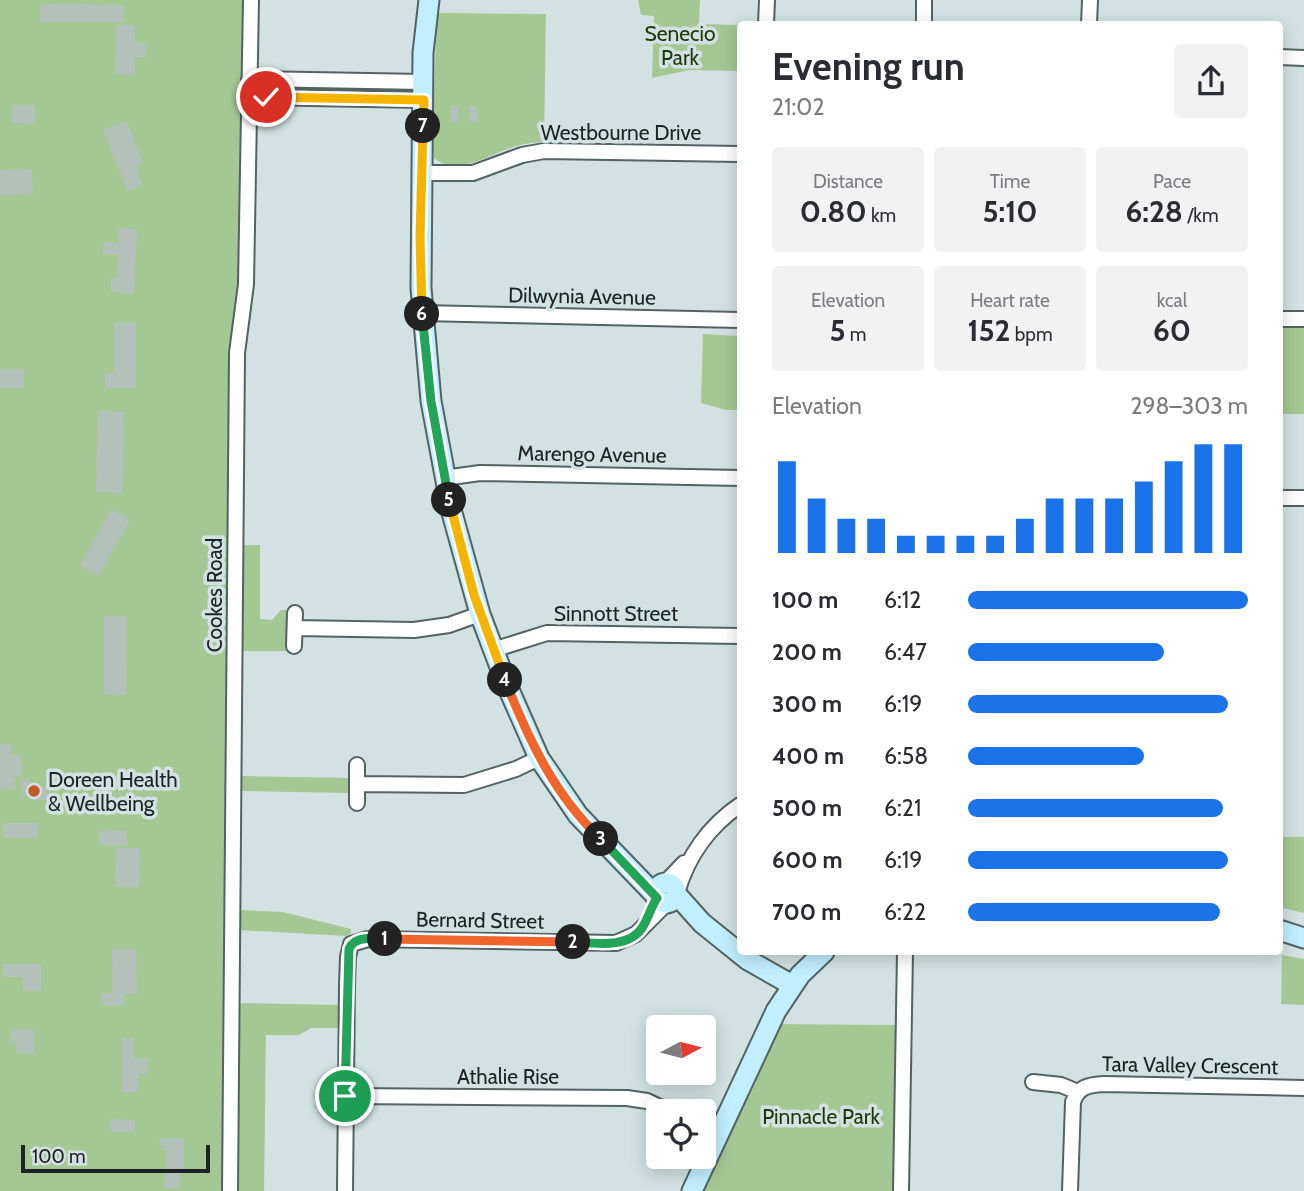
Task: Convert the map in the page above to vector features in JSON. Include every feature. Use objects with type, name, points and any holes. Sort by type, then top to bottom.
[{"type":"street","name":"Cookes Road","points":[[230,1191],[237,353],[246,288],[251,0]]},
{"type":"street","points":[[429,0],[424,29],[420,237],[422,313],[428,378],[444,478],[480,614],[539,758],[578,815],[620,856],[737,951]]},
{"type":"street","points":[[766,0],[766,21]]},
{"type":"street","points":[[924,21],[925,0]]},
{"type":"street","points":[[1089,21],[1090,0]]},
{"type":"street","points":[[1283,57],[1304,58]]},
{"type":"street","points":[[249,79],[424,91]]},
{"type":"street","points":[[249,97],[424,91]]},
{"type":"street","name":"Westbourne Drive","points":[[422,173],[473,173],[509,159],[544,151],[737,154]]},
{"type":"street","name":"Dilwynia Avenue","points":[[422,313],[737,320]]},
{"type":"street","points":[[1283,319],[1304,319]]},
{"type":"street","name":"Marengo Avenue","points":[[444,478],[480,473],[737,478]]},
{"type":"street","points":[[1283,498],[1304,498]]},
{"type":"street","points":[[295,613],[295,646]]},
{"type":"street","points":[[295,628],[414,630],[449,625],[480,614]]},
{"type":"street","name":"Sinnott Street","points":[[493,650],[524,638],[558,632],[737,636]]},
{"type":"street","points":[[357,784],[464,785],[516,769],[539,758]]},
{"type":"street","points":[[357,803],[358,765]]},
{"type":"street","points":[[666,894],[704,839],[737,808]]},
{"type":"street","name":"Bernard Street","points":[[345,1191],[348,957],[351,944],[368,939],[608,943],[630,938],[642,928],[666,894]]},
{"type":"street","points":[[742,955],[765,979],[789,990]]},
{"type":"street","points":[[716,1123],[789,990],[821,955]]},
{"type":"street","points":[[901,1191],[905,955]]},
{"type":"street","name":"Tara Valley Crescent","points":[[1033,1082],[1061,1085],[1078,1091]]},
{"type":"street","name":"Tara Valley Crescent","points":[[1070,1191],[1072,1110],[1078,1091],[1086,1086],[1103,1084],[1304,1088]]},
{"type":"street","name":"Athalie Rise","points":[[345,1096],[627,1098],[646,1101]]},
{"type":"street","points":[[692,1191],[699,1169]]},
{"type":"green space","points":[[0,0],[244,0],[225,1191],[0,1191]]},
{"type":"green space","name":"Senecio Park","points":[[638,0],[700,0],[699,24],[737,25],[737,71],[689,70],[652,78],[654,16],[641,15]]},
{"type":"green space","points":[[437,13],[546,14],[544,141],[514,147],[462,165],[442,163],[434,158],[432,147]]},
{"type":"green space","points":[[1283,325],[1304,325],[1304,414],[1283,414]]},
{"type":"green space","points":[[703,334],[737,336],[737,410],[701,403]]},
{"type":"green space","points":[[240,545],[260,545],[260,619],[272,620],[281,610],[290,610],[290,651],[239,651]]},
{"type":"green space","points":[[241,776],[352,778],[351,793],[241,791]]},
{"type":"green space","points":[[1283,837],[1304,837],[1304,913],[1283,908]]},
{"type":"green space","points":[[240,910],[283,912],[351,929],[351,933],[346,936],[240,930]]},
{"type":"green space","points":[[1282,955],[1304,959],[1304,1005],[1281,1004]]},
{"type":"green space","points":[[239,1003],[340,1005],[340,1028],[311,1028],[299,1035],[266,1035],[264,1191],[236,1191]]},
{"type":"green space","name":"Pinnacle Park","points":[[778,1024],[896,1025],[894,1191],[703,1191],[712,1169],[716,1169],[716,1160],[733,1119],[739,1116],[756,1082],[754,1076],[762,1067],[774,1041],[772,1036]]},
{"type":"building","points":[[41,4],[124,5],[124,22],[40,22]]},
{"type":"building","points":[[116,25],[135,25],[135,43],[146,43],[146,57],[135,57],[135,75],[115,74]]},
{"type":"building","points":[[12,105],[35,105],[35,124],[12,123]]},
{"type":"building","points":[[450,106],[458,106],[458,122],[451,122]]},
{"type":"building","points":[[469,106],[477,106],[477,122],[469,122]]},
{"type":"building","points":[[127,122],[143,163],[136,166],[143,185],[127,191],[103,129]]},
{"type":"building","points":[[32,169],[33,194],[0,195],[0,170]]},
{"type":"building","points":[[118,228],[137,229],[134,293],[111,292],[111,278],[117,278],[118,255],[103,255],[103,243],[118,243]]},
{"type":"building","points":[[114,323],[136,323],[136,388],[105,388],[105,373],[114,373]]},
{"type":"building","points":[[0,369],[24,369],[24,388],[0,388]]},
{"type":"building","points":[[98,411],[124,412],[122,493],[96,492]]},
{"type":"building","points":[[111,509],[130,520],[99,576],[80,566]]},
{"type":"building","points":[[104,616],[127,616],[126,695],[104,694]]},
{"type":"building","points":[[0,744],[11,744],[11,755],[21,755],[21,776],[10,776],[15,778],[15,789],[0,790]]},
{"type":"building","name":"Doreen Health & Wellbeing","points":[[21,779],[30,779],[30,786],[47,786],[47,800],[30,800],[30,796],[22,796]]},
{"type":"building","points":[[3,823],[38,823],[38,838],[3,838]]},
{"type":"building","points":[[99,830],[126,831],[127,845],[99,845]]},
{"type":"building","points":[[116,848],[140,848],[139,887],[115,887]]},
{"type":"building","points":[[112,949],[136,949],[137,994],[125,994],[125,1005],[102,1005],[101,993],[113,993]]},
{"type":"building","points":[[3,964],[41,964],[41,991],[23,991],[23,977],[3,977]]},
{"type":"building","points":[[11,1029],[34,1029],[34,1054],[17,1054],[17,1043],[11,1043]]},
{"type":"building","points":[[122,1038],[134,1038],[134,1058],[148,1058],[148,1074],[138,1074],[138,1092],[122,1092]]},
{"type":"building","points":[[110,1119],[135,1120],[135,1132],[110,1132]]},
{"type":"building","points":[[159,1138],[184,1138],[184,1173],[180,1173],[180,1188],[164,1188],[167,1150],[162,1150]]},
{"type":"place","name":"Doreen Health & Wellbeing","points":[[34,791]]},
{"type":"route","points":[[266,97],[424,100],[420,237],[426,366],[444,478],[474,595],[506,683],[539,758],[551,778],[578,815],[620,856],[657,898],[642,928],[630,938],[615,943],[355,941],[351,944],[348,957],[345,1096]]}]
